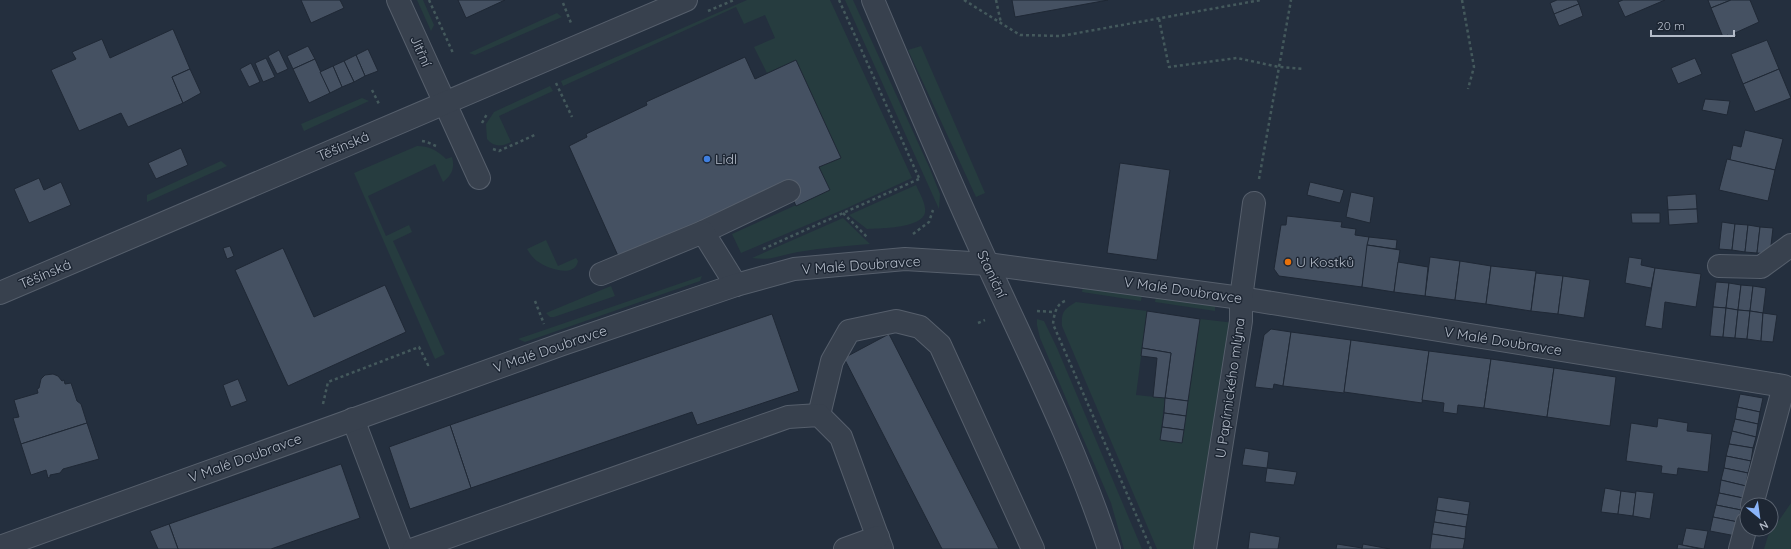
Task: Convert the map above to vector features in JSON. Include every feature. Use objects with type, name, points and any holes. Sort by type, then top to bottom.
[{"type":"street","name":"Jitřní","points":[[398,0],[478,178]]},
{"type":"street","name":"Těšínská","points":[[0,293],[686,0]]},
{"type":"street","name":"Staniční","points":[[873,0],[951,186],[1053,408],[1097,511],[1109,549]]},
{"type":"street","points":[[601,274],[703,232],[789,191]]},
{"type":"street","name":"U Papírnického mlýna","points":[[1205,549],[1241,321],[1241,298],[1254,203]]},
{"type":"street","points":[[703,232],[736,285]]},
{"type":"street","points":[[1720,266],[1761,267],[1791,244]]},
{"type":"street","name":"V Malé Doubravce","points":[[0,547],[568,342],[736,285],[794,269],[905,259],[987,264],[1241,298],[1784,386],[1754,497]]},
{"type":"street","points":[[819,415],[832,361],[849,331],[896,321],[920,327],[940,345],[1033,549]]},
{"type":"street","points":[[414,549],[788,417],[819,415],[841,437],[880,543],[845,549]]},
{"type":"street","points":[[353,419],[402,549]]},
{"type":"street","points":[[1740,549],[1743,537]]},
{"type":"path","points":[[429,0],[453,53]]},
{"type":"path","points":[[705,13],[734,0]]},
{"type":"path","points":[[839,0],[922,185]]},
{"type":"path","points":[[964,0],[1020,35],[1061,36],[1261,0]]},
{"type":"path","points":[[996,0],[1002,24]]},
{"type":"path","points":[[1254,203],[1291,0]]},
{"type":"path","points":[[1462,0],[1474,67],[1468,89]]},
{"type":"path","points":[[1159,19],[1169,67],[1237,58],[1279,67],[1304,69]]},
{"type":"path","points":[[554,79],[572,117]]},
{"type":"path","points":[[482,124],[488,111]]},
{"type":"path","points":[[488,148],[499,151],[537,134]]},
{"type":"path","points":[[910,235],[929,222],[934,211],[931,205]]},
{"type":"path","points":[[843,213],[870,240]]},
{"type":"path","points":[[1068,300],[1062,302],[1054,312],[1053,324],[1151,549]]},
{"type":"path","points":[[535,301],[545,324]]},
{"type":"green space","points":[[417,0],[423,0],[434,25],[431,31]]},
{"type":"green space","points":[[747,0],[830,0],[912,178],[847,208],[741,253],[732,234],[829,190],[819,167],[841,158],[796,60],[767,73],[754,47],[775,38],[765,15],[744,24],[736,7],[563,86],[561,81]]},
{"type":"green space","points":[[845,0],[853,0],[930,169],[940,194],[939,209]]},
{"type":"green space","points":[[557,13],[562,17],[475,55],[469,53]]},
{"type":"green space","points":[[921,46],[985,193],[976,197],[908,50]]},
{"type":"green space","points":[[550,86],[553,91],[499,116],[511,142],[504,145],[495,145],[487,139],[486,124],[494,112]]},
{"type":"green space","points":[[362,98],[369,101],[304,131],[301,124]]},
{"type":"green space","points":[[417,146],[433,149],[446,159],[452,157],[453,168],[451,174],[443,182],[435,164],[368,196],[386,236],[409,225],[412,232],[393,241],[445,354],[435,359],[354,173]]},
{"type":"green space","points":[[221,161],[227,166],[147,202],[147,195]]},
{"type":"green space","points":[[916,185],[923,199],[925,208],[924,215],[912,224],[867,229],[849,215]]},
{"type":"green space","points":[[843,218],[870,244],[834,247],[792,253],[770,258],[752,258]]},
{"type":"green space","points":[[546,240],[558,266],[576,258],[578,261],[572,270],[566,271],[553,269],[541,264],[532,256],[527,249]]},
{"type":"green space","points":[[702,276],[700,281],[525,342],[518,339]]},
{"type":"green space","points":[[611,286],[615,296],[554,317],[550,317],[546,313]]},
{"type":"green space","points":[[1083,287],[1142,295],[1141,301],[1082,292]]},
{"type":"green space","points":[[1156,297],[1215,306],[1215,311],[1155,302]]},
{"type":"green space","points":[[1076,302],[1147,311],[1136,395],[1165,398],[1160,439],[1182,443],[1200,319],[1235,323],[1198,549],[1157,549],[1062,326],[1064,311]]},
{"type":"green space","points":[[1037,319],[1044,321],[1057,348],[1142,549],[1124,549],[1111,503],[1040,338]]},
{"type":"green space","points":[[1791,503],[1791,549],[1764,549],[1768,537],[1779,537],[1779,520]]},
{"type":"building","points":[[301,0],[340,0],[344,8],[311,23]]},
{"type":"building","points":[[458,0],[505,0],[466,18]]},
{"type":"building","points":[[1012,0],[1108,0],[1015,17]]},
{"type":"building","points":[[1557,0],[1577,0],[1579,4],[1554,14],[1550,3]]},
{"type":"building","points":[[1623,0],[1665,0],[1625,17],[1618,2]]},
{"type":"building","points":[[1708,0],[1731,0],[1711,8]]},
{"type":"building","points":[[1731,0],[1750,0],[1759,22],[1735,33],[1737,36],[1730,38],[1728,35],[1723,37],[1711,8]]},
{"type":"building","points":[[1579,4],[1583,16],[1559,26],[1554,14]]},
{"type":"building","points":[[173,29],[190,69],[172,77],[183,103],[128,127],[121,113],[79,131],[51,70],[76,59],[72,52],[102,39],[110,58]]},
{"type":"building","points":[[1767,40],[1779,69],[1743,84],[1731,54]]},
{"type":"building","points":[[308,46],[315,59],[293,69],[287,56]]},
{"type":"building","points":[[368,49],[378,71],[365,76],[356,55]]},
{"type":"building","points":[[279,50],[288,69],[277,74],[268,56]]},
{"type":"building","points":[[356,55],[365,76],[354,82],[344,61]]},
{"type":"building","name":"Lidl","points":[[745,57],[755,79],[796,60],[841,158],[819,167],[830,190],[796,206],[786,183],[619,258],[569,146],[587,137],[586,134],[647,105],[646,102]]},
{"type":"building","points":[[266,58],[275,77],[263,82],[255,63]]},
{"type":"building","points":[[1695,58],[1702,74],[1678,84],[1671,68]]},
{"type":"building","points":[[315,59],[330,93],[309,103],[293,69]]},
{"type":"building","points":[[344,61],[354,82],[342,87],[333,66]]},
{"type":"building","points":[[251,63],[260,82],[249,87],[240,69]]},
{"type":"building","points":[[333,66],[342,87],[330,93],[320,72]]},
{"type":"building","points":[[190,69],[201,93],[183,103],[172,77]]},
{"type":"building","points":[[1779,69],[1791,98],[1755,112],[1743,84]]},
{"type":"building","points":[[1705,99],[1730,101],[1727,115],[1702,110]]},
{"type":"building","points":[[1745,130],[1783,139],[1775,170],[1730,160],[1733,145],[1741,147]]},
{"type":"building","points":[[181,148],[188,165],[156,179],[148,163]]},
{"type":"building","points":[[1727,159],[1775,170],[1768,201],[1719,190]]},
{"type":"building","points":[[1120,163],[1170,170],[1157,260],[1107,253]]},
{"type":"building","points":[[39,178],[44,190],[61,182],[71,205],[29,223],[14,189]]},
{"type":"building","points":[[1310,182],[1344,190],[1340,203],[1307,195]]},
{"type":"building","points":[[1351,192],[1374,197],[1370,223],[1346,217]]},
{"type":"building","points":[[1696,194],[1697,209],[1668,210],[1667,196]]},
{"type":"building","points":[[1697,209],[1698,223],[1669,225],[1668,210]]},
{"type":"building","points":[[1631,213],[1660,213],[1660,223],[1632,223]]},
{"type":"building","points":[[1287,216],[1342,222],[1341,227],[1356,229],[1355,235],[1369,237],[1362,287],[1279,276],[1274,269],[1281,225],[1286,225]]},
{"type":"building","points":[[1722,222],[1735,224],[1732,250],[1719,249]]},
{"type":"building","points":[[1735,224],[1748,225],[1745,252],[1732,250]]},
{"type":"building","points":[[1748,225],[1760,227],[1757,253],[1745,252]]},
{"type":"building","points":[[1760,227],[1773,228],[1770,254],[1757,253]]},
{"type":"building","points":[[1369,237],[1397,240],[1396,249],[1367,245]]},
{"type":"building","points":[[1367,245],[1400,250],[1394,292],[1362,287]]},
{"type":"building","points":[[230,246],[234,256],[227,259],[223,248]]},
{"type":"building","points":[[283,248],[314,317],[385,285],[406,332],[288,386],[235,270]]},
{"type":"building","points":[[1430,257],[1460,261],[1455,300],[1425,296]]},
{"type":"building","points":[[1629,257],[1642,259],[1641,265],[1655,268],[1651,288],[1625,283]]},
{"type":"building","points":[[1460,261],[1491,266],[1486,304],[1455,300]]},
{"type":"building","points":[[1398,262],[1428,267],[1425,296],[1394,292]]},
{"type":"building","points":[[1491,266],[1536,271],[1531,311],[1486,304]]},
{"type":"building","points":[[1655,268],[1701,274],[1696,307],[1665,302],[1662,329],[1645,326]]},
{"type":"building","points":[[1536,273],[1563,276],[1558,314],[1531,311]]},
{"type":"building","points":[[1563,276],[1590,280],[1584,318],[1558,314]]},
{"type":"building","points":[[1716,282],[1729,283],[1726,308],[1713,307]]},
{"type":"building","points":[[1729,283],[1741,285],[1738,310],[1726,308]]},
{"type":"building","points":[[1741,285],[1753,286],[1750,311],[1738,310]]},
{"type":"building","points":[[1753,286],[1766,288],[1763,313],[1750,311]]},
{"type":"building","points":[[1713,307],[1726,308],[1723,337],[1710,336]]},
{"type":"building","points":[[1726,308],[1738,310],[1735,338],[1723,337]]},
{"type":"building","points":[[1738,310],[1750,311],[1747,339],[1735,338]]},
{"type":"building","points":[[1147,311],[1200,319],[1188,401],[1165,398],[1171,353],[1142,348]]},
{"type":"building","points":[[1750,311],[1763,313],[1761,341],[1747,339]]},
{"type":"building","points":[[1763,313],[1777,315],[1773,342],[1761,341]]},
{"type":"building","points":[[772,314],[799,391],[697,425],[692,412],[471,488],[450,425]]},
{"type":"building","points":[[1271,329],[1291,332],[1283,386],[1274,384],[1273,389],[1255,387],[1264,335]]},
{"type":"building","points":[[1291,332],[1351,340],[1344,393],[1283,386]]},
{"type":"building","points":[[889,334],[999,549],[942,549],[844,358]]},
{"type":"building","points":[[1351,340],[1429,351],[1422,403],[1344,392]]},
{"type":"building","points":[[1142,348],[1171,353],[1165,398],[1153,397],[1157,358],[1141,356]]},
{"type":"building","points":[[1429,351],[1491,359],[1484,408],[1458,405],[1457,414],[1443,412],[1444,403],[1422,400]]},
{"type":"building","points":[[1491,359],[1554,368],[1547,417],[1484,408]]},
{"type":"building","points":[[1554,368],[1616,377],[1610,426],[1547,417]]},
{"type":"building","points":[[53,374],[58,376],[62,381],[64,380],[65,384],[71,383],[77,401],[81,404],[87,423],[21,444],[13,418],[19,417],[14,400],[38,393],[37,389],[39,388],[41,379],[45,375]]},
{"type":"building","points":[[238,379],[247,401],[231,407],[223,385]]},
{"type":"building","points":[[1740,394],[1763,398],[1760,412],[1737,407]]},
{"type":"building","points":[[1165,398],[1188,401],[1186,416],[1164,413]]},
{"type":"building","points":[[1737,407],[1760,412],[1758,424],[1735,419]]},
{"type":"building","points":[[1164,413],[1186,416],[1184,430],[1162,427]]},
{"type":"building","points":[[1658,418],[1688,423],[1687,431],[1712,434],[1708,472],[1678,468],[1677,475],[1661,473],[1662,466],[1626,461],[1631,423],[1657,427]]},
{"type":"building","points":[[1735,419],[1758,424],[1756,437],[1732,431]]},
{"type":"building","points":[[87,423],[99,459],[63,469],[60,473],[50,475],[48,478],[46,470],[31,475],[21,444]]},
{"type":"building","points":[[450,425],[471,488],[410,509],[389,447]]},
{"type":"building","points":[[1162,427],[1184,430],[1182,443],[1160,440]]},
{"type":"building","points":[[1732,431],[1756,437],[1753,448],[1729,444]]},
{"type":"building","points":[[1729,444],[1753,448],[1751,461],[1726,456]]},
{"type":"building","points":[[1245,448],[1269,452],[1267,468],[1242,465]]},
{"type":"building","points":[[1726,456],[1751,461],[1748,473],[1724,468]]},
{"type":"building","points":[[341,464],[360,518],[271,549],[178,549],[169,524]]},
{"type":"building","points":[[1267,468],[1297,472],[1294,485],[1265,482]]},
{"type":"building","points":[[1724,468],[1748,473],[1746,486],[1721,480]]},
{"type":"building","points":[[1721,480],[1746,486],[1743,497],[1719,493]]},
{"type":"building","points":[[1605,488],[1621,491],[1618,514],[1601,512]]},
{"type":"building","points":[[1621,491],[1636,493],[1633,516],[1618,514]]},
{"type":"building","points":[[1636,491],[1654,493],[1650,519],[1633,516]]},
{"type":"building","points":[[1719,493],[1739,497],[1739,510],[1716,505]]},
{"type":"building","points":[[1438,497],[1470,502],[1468,515],[1436,510]]},
{"type":"building","points":[[1716,505],[1739,510],[1738,522],[1713,517]]},
{"type":"building","points":[[1436,510],[1468,515],[1466,527],[1434,522]]},
{"type":"building","points":[[1713,517],[1738,522],[1736,536],[1710,531]]},
{"type":"building","points":[[1434,522],[1466,527],[1465,539],[1432,534]]},
{"type":"building","points":[[169,524],[178,549],[158,549],[150,531]]},
{"type":"building","points":[[1686,528],[1708,531],[1704,549],[1682,545]]},
{"type":"building","points":[[1250,532],[1280,537],[1278,549],[1248,549]]},
{"type":"building","points":[[1432,534],[1465,539],[1463,549],[1430,549]]},
{"type":"building","points":[[1337,544],[1362,548],[1362,549],[1336,549]]},
{"type":"building","points":[[1363,544],[1390,549],[1362,549]]},
{"type":"building","points":[[1678,544],[1682,545],[1700,549],[1677,549]]},
{"type":"place","name":"Lidl","points":[[707,159]]},
{"type":"place","name":"U Kostků","points":[[1288,262]]}]
